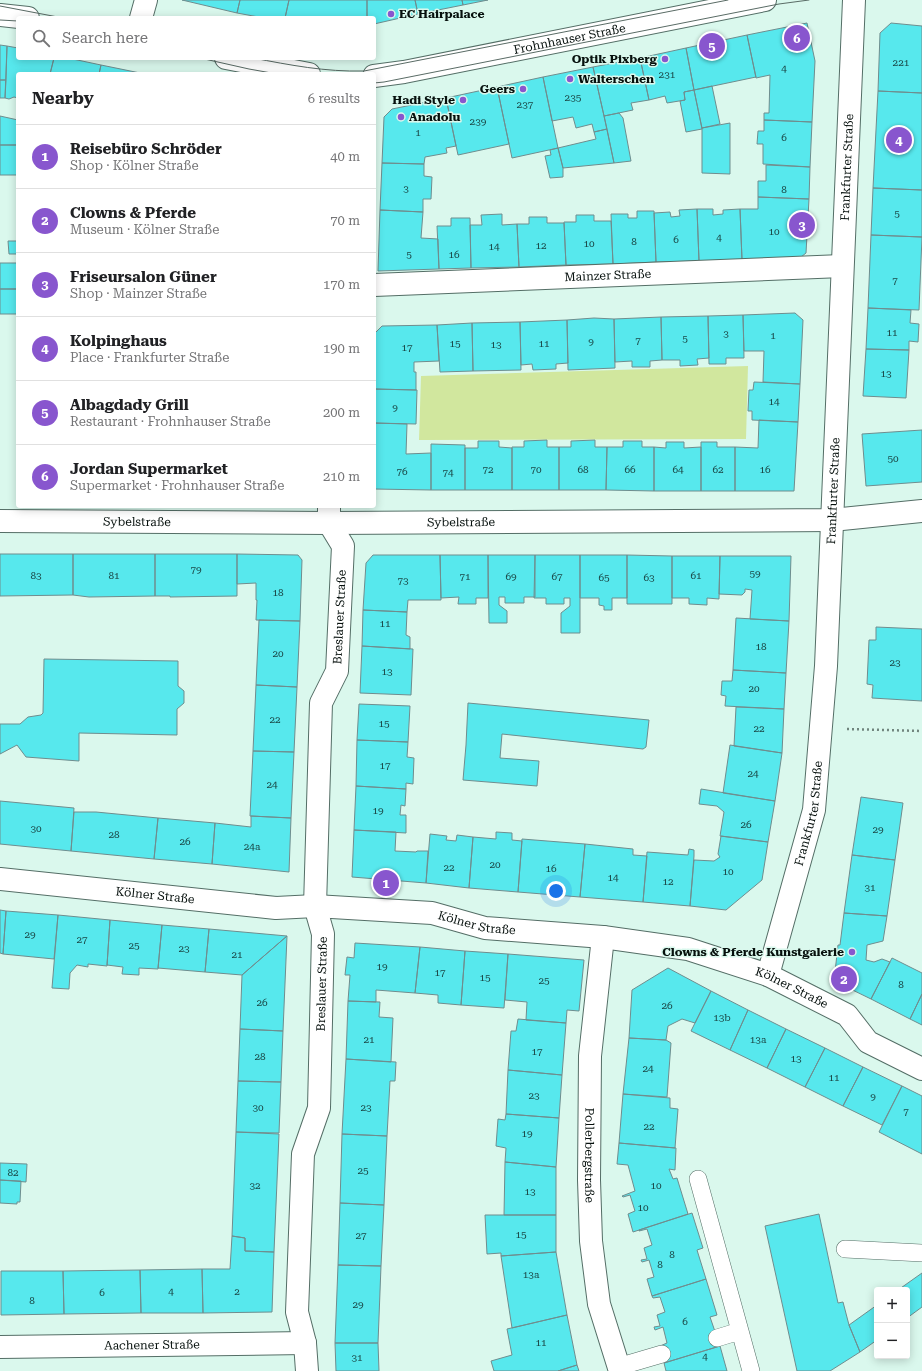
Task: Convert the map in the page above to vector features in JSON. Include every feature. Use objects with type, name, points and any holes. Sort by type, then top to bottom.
[{"type":"street","points":[[142,16],[146,0]]},
{"type":"street","name":"Frohnhauser Straße","points":[[376,76],[404,72],[765,0]]},
{"type":"street","name":"Frankfurter Straße","points":[[768,974],[814,810],[826,666],[854,0]]},
{"type":"street","points":[[0,14],[16,16]]},
{"type":"street","points":[[236,60],[299,72]]},
{"type":"street","name":"Mainzer Straße","points":[[376,285],[842,266]]},
{"type":"street","name":"Sybelstraße","points":[[0,521],[329,515],[832,520],[922,511]]},
{"type":"street","name":"Breslauer Straße","points":[[307,1371],[305,1343],[297,1312],[304,1154],[319,1108],[323,934],[315,906],[321,703],[337,670],[343,546],[329,515]]},
{"type":"street","name":"Kölner Straße","points":[[0,879],[276,908],[315,906],[432,913],[485,928],[603,937],[688,949],[768,974],[847,1015],[868,1042],[922,1069]]},
{"type":"street","name":"Pollerbergstraße","points":[[603,937],[590,1056],[589,1180],[591,1241],[599,1304],[619,1369]]},
{"type":"street","name":"Aachener Straße","points":[[0,1347],[305,1343]]},
{"type":"lane","points":[[698,1179],[751,1371]]},
{"type":"lane","points":[[845,1249],[922,1253]]},
{"type":"lane","points":[[717,1338],[740,1330]]},
{"type":"lane","points":[[619,1369],[662,1354]]},
{"type":"path","points":[[821,729],[922,731]]},
{"type":"green space","points":[[748,366],[746,439],[419,440],[421,376]]},
{"type":"building","points":[[182,0],[240,0],[237,13]]},
{"type":"building","points":[[240,0],[289,0],[285,16],[253,16],[237,13]]},
{"type":"building","points":[[289,0],[367,0],[367,16],[285,16]]},
{"type":"building","points":[[367,0],[415,0],[418,14],[376,24],[376,16],[367,16]]},
{"type":"building","points":[[415,0],[462,0],[463,5],[418,14]]},
{"type":"building","points":[[462,0],[488,0],[463,5]]},
{"type":"building","points":[[807,23],[815,61],[812,122],[764,120],[764,113],[769,113],[770,75],[756,78],[747,35]]},
{"type":"building","points":[[891,23],[922,26],[922,93],[878,91],[880,33]]},
{"type":"building","points":[[747,35],[756,77],[694,90],[686,48]]},
{"type":"building","points":[[0,45],[7,46],[6,80],[0,80]]},
{"type":"building","points":[[7,46],[16,48],[16,60],[54,60],[50,72],[16,72],[16,98],[5,98]]},
{"type":"building","points":[[686,48],[694,90],[684,92],[685,100],[667,103],[665,96],[649,100],[640,58]]},
{"type":"building","points":[[640,58],[649,100],[631,103],[633,110],[604,116],[593,67]]},
{"type":"building","points":[[54,60],[77,60],[101,65],[99,72],[50,72]]},
{"type":"building","points":[[101,65],[135,72],[99,72]]},
{"type":"building","points":[[593,67],[607,129],[594,132],[592,124],[576,128],[573,117],[552,121],[543,77]]},
{"type":"building","points":[[543,77],[558,148],[512,158],[497,87]]},
{"type":"building","points":[[0,80],[6,80],[5,98],[0,98]]},
{"type":"building","points":[[712,86],[720,124],[702,128],[694,90]]},
{"type":"building","points":[[497,87],[509,144],[458,155],[446,98]]},
{"type":"building","points":[[694,90],[702,129],[686,132],[680,101],[685,100],[684,92]]},
{"type":"building","points":[[878,91],[922,93],[922,190],[873,188]]},
{"type":"building","points":[[446,98],[456,146],[446,148],[447,153],[425,157],[424,164],[382,163],[384,117],[392,109]]},
{"type":"building","points":[[619,113],[623,118],[631,161],[614,163],[604,116]]},
{"type":"building","points":[[0,116],[16,120],[16,145],[0,145]]},
{"type":"building","points":[[764,120],[812,122],[810,167],[763,164],[763,144],[757,144],[758,131],[764,131]]},
{"type":"building","points":[[730,123],[730,174],[702,173],[702,128]]},
{"type":"building","points":[[607,129],[614,163],[563,168],[558,148],[596,139],[594,132]]},
{"type":"building","points":[[0,145],[16,145],[16,175],[0,175]]},
{"type":"building","points":[[558,148],[563,168],[563,177],[550,178],[545,156],[551,155],[550,150]]},
{"type":"building","points":[[382,163],[424,164],[424,176],[432,177],[431,199],[423,199],[423,212],[380,210]]},
{"type":"building","points":[[766,165],[810,167],[809,199],[758,197],[758,181],[766,181]]},
{"type":"building","points":[[873,188],[922,190],[922,237],[871,235]]},
{"type":"building","points":[[758,197],[809,199],[806,253],[801,257],[742,260],[740,209],[758,209]]},
{"type":"building","points":[[697,209],[699,261],[656,262],[654,213],[670,212],[671,217],[680,216],[679,210]]},
{"type":"building","points":[[697,209],[713,209],[713,215],[723,214],[723,210],[740,209],[742,260],[699,261]]},
{"type":"building","points":[[380,210],[423,212],[421,238],[438,239],[439,269],[378,271]]},
{"type":"building","points":[[637,211],[654,211],[656,262],[613,264],[611,214],[628,214],[628,218],[637,218]]},
{"type":"building","points":[[502,214],[502,225],[517,224],[519,267],[471,268],[470,225],[482,225],[481,215]]},
{"type":"building","points":[[576,215],[594,215],[594,221],[611,221],[613,264],[566,265],[564,222],[576,222]]},
{"type":"building","points":[[529,217],[547,217],[547,223],[564,223],[566,265],[519,267],[517,224],[529,224]]},
{"type":"building","points":[[451,218],[470,218],[471,268],[439,269],[437,226],[451,226]]},
{"type":"building","points":[[871,235],[922,237],[919,310],[868,308]]},
{"type":"building","points":[[8,241],[16,241],[16,254],[9,254]]},
{"type":"building","points":[[0,263],[16,263],[16,289],[0,289]]},
{"type":"building","points":[[0,289],[16,289],[16,314],[0,314]]},
{"type":"building","points":[[868,308],[911,310],[910,323],[919,324],[918,342],[909,341],[909,350],[866,349]]},
{"type":"building","points":[[795,313],[803,320],[800,384],[763,382],[764,351],[744,351],[743,315]]},
{"type":"building","points":[[743,315],[744,358],[726,358],[726,364],[709,364],[708,316]]},
{"type":"building","points":[[708,316],[709,358],[697,359],[698,365],[680,366],[680,360],[662,360],[661,317]]},
{"type":"building","points":[[661,317],[662,360],[650,361],[650,367],[632,367],[632,361],[615,362],[614,319]]},
{"type":"building","points":[[594,318],[614,319],[615,368],[568,370],[567,320]]},
{"type":"building","points":[[567,320],[568,363],[556,364],[556,369],[533,370],[532,364],[521,365],[520,322]]},
{"type":"building","points":[[520,322],[521,370],[473,371],[472,323]]},
{"type":"building","points":[[472,323],[473,371],[440,372],[437,325]]},
{"type":"building","points":[[437,325],[439,361],[414,362],[414,372],[416,372],[416,390],[376,389],[376,332],[382,326]]},
{"type":"building","points":[[866,349],[909,350],[906,398],[863,396]]},
{"type":"building","points":[[754,382],[800,384],[798,422],[752,420],[752,411],[748,411],[749,390],[753,390]]},
{"type":"building","points":[[376,389],[417,390],[416,424],[376,423]]},
{"type":"building","points":[[759,420],[798,422],[794,491],[735,491],[735,447],[758,448]]},
{"type":"building","points":[[376,423],[407,424],[406,454],[431,453],[431,490],[376,489]]},
{"type":"building","points":[[922,430],[922,482],[866,486],[862,434]]},
{"type":"building","points":[[547,440],[547,447],[559,447],[559,490],[512,490],[512,447],[524,447],[524,441]]},
{"type":"building","points":[[595,440],[595,447],[607,447],[606,490],[559,490],[559,447],[571,447],[571,441]]},
{"type":"building","points":[[478,441],[499,441],[499,447],[512,448],[512,490],[465,490],[465,448],[478,448]]},
{"type":"building","points":[[623,441],[642,441],[642,447],[654,447],[654,491],[606,490],[607,447],[623,447]]},
{"type":"building","points":[[666,442],[684,442],[684,448],[701,447],[701,491],[654,491],[654,447],[666,448]]},
{"type":"building","points":[[701,442],[717,442],[717,447],[735,447],[735,491],[701,491]]},
{"type":"building","points":[[431,444],[465,445],[465,490],[431,490]]},
{"type":"building","points":[[0,554],[73,554],[73,595],[0,596]]},
{"type":"building","points":[[73,554],[155,554],[155,596],[89,597],[73,595]]},
{"type":"building","points":[[155,554],[237,554],[237,596],[155,596]]},
{"type":"building","points":[[237,554],[298,555],[302,560],[300,621],[256,620],[256,583],[237,584]]},
{"type":"building","points":[[373,555],[440,555],[441,600],[408,600],[407,612],[363,610],[366,563]]},
{"type":"building","points":[[440,555],[488,555],[488,598],[476,598],[476,604],[458,604],[459,597],[441,598]]},
{"type":"building","points":[[488,555],[535,555],[535,597],[524,597],[524,603],[505,603],[505,597],[499,597],[499,605],[507,611],[507,623],[489,623]]},
{"type":"building","points":[[535,555],[580,555],[580,633],[561,633],[561,613],[570,606],[570,598],[564,598],[564,604],[546,604],[546,598],[534,598]]},
{"type":"building","points":[[580,555],[627,555],[627,598],[612,598],[612,610],[604,610],[604,606],[599,605],[599,598],[580,598]]},
{"type":"building","points":[[627,555],[672,556],[672,604],[627,604]]},
{"type":"building","points":[[672,556],[720,556],[719,599],[707,598],[707,605],[689,604],[689,598],[672,598]]},
{"type":"building","points":[[720,556],[791,556],[789,621],[750,619],[752,590],[745,589],[745,592],[742,595],[719,594]]},
{"type":"building","points":[[363,610],[407,612],[406,635],[410,637],[410,649],[362,646]]},
{"type":"building","points":[[736,618],[789,621],[786,673],[733,670]]},
{"type":"building","points":[[259,620],[300,621],[297,687],[256,685]]},
{"type":"building","points":[[876,627],[922,629],[922,701],[872,698],[873,685],[867,684],[869,640],[876,640]]},
{"type":"building","points":[[362,646],[413,649],[411,695],[360,693]]},
{"type":"building","points":[[44,659],[178,661],[178,686],[184,691],[184,703],[177,709],[177,735],[79,733],[79,761],[26,757],[17,745],[0,754],[0,724],[20,724],[28,717],[41,715],[43,713]]},
{"type":"building","points":[[733,670],[786,673],[784,709],[725,706],[726,696],[721,695],[722,681],[732,681]]},
{"type":"building","points":[[256,685],[297,687],[294,752],[253,751]]},
{"type":"building","points":[[468,703],[649,720],[646,747],[643,749],[502,734],[500,758],[539,761],[537,786],[463,780]]},
{"type":"building","points":[[359,704],[410,706],[408,742],[357,740]]},
{"type":"building","points":[[736,707],[784,709],[782,753],[734,746]]},
{"type":"building","points":[[357,740],[408,742],[407,757],[414,758],[413,784],[406,783],[406,789],[356,786]]},
{"type":"building","points":[[730,745],[782,753],[775,801],[723,793]]},
{"type":"building","points":[[253,751],[294,752],[291,818],[250,816]]},
{"type":"building","points":[[356,786],[406,789],[405,806],[401,805],[400,815],[406,815],[406,833],[354,830]]},
{"type":"building","points":[[701,789],[775,801],[768,842],[720,836],[724,812],[717,806],[699,804]]},
{"type":"building","points":[[861,797],[903,803],[895,860],[852,855]]},
{"type":"building","points":[[0,801],[74,808],[71,851],[0,844]]},
{"type":"building","points":[[74,812],[96,812],[158,818],[154,859],[71,851]]},
{"type":"building","points":[[251,816],[291,818],[289,872],[212,864],[215,823],[251,827]]},
{"type":"building","points":[[158,818],[215,823],[212,864],[154,859]]},
{"type":"building","points":[[354,830],[396,832],[395,851],[428,851],[426,883],[352,877]]},
{"type":"building","points":[[496,832],[512,833],[512,840],[522,841],[518,892],[469,888],[473,837],[496,839]]},
{"type":"building","points":[[430,834],[447,836],[446,840],[456,841],[457,835],[473,837],[469,888],[426,883]]},
{"type":"building","points":[[721,836],[768,842],[762,880],[726,910],[690,906],[694,860],[714,861],[720,857],[718,854]]},
{"type":"building","points":[[522,839],[585,844],[580,897],[518,892]]},
{"type":"building","points":[[585,844],[633,849],[633,855],[647,856],[643,902],[580,897]]},
{"type":"building","points":[[689,849],[694,850],[690,906],[643,902],[647,852],[688,855]]},
{"type":"building","points":[[852,855],[895,860],[887,916],[844,913]]},
{"type":"building","points":[[0,910],[6,911],[3,954],[0,953]]},
{"type":"building","points":[[6,911],[58,915],[54,959],[3,954]]},
{"type":"building","name":"Clowns & Pferde Kunstgalerie","points":[[844,913],[887,916],[883,941],[867,945],[866,960],[874,962],[882,959],[890,962],[871,999],[834,981],[838,945],[840,945]]},
{"type":"building","points":[[58,915],[110,920],[107,966],[88,964],[88,967],[77,965],[70,973],[69,989],[52,988]]},
{"type":"building","points":[[110,920],[162,925],[158,969],[139,968],[139,975],[122,974],[123,967],[107,965]]},
{"type":"building","points":[[162,925],[209,929],[205,972],[158,968]]},
{"type":"building","points":[[209,929],[287,936],[242,975],[205,972]]},
{"type":"building","points":[[287,936],[283,1031],[240,1029],[242,975]]},
{"type":"building","points":[[355,943],[420,947],[415,993],[376,990],[376,1002],[348,1001],[350,975],[345,975],[347,957],[354,958]]},
{"type":"building","points":[[420,947],[465,951],[461,1005],[438,1003],[438,995],[415,993]]},
{"type":"building","points":[[465,951],[508,954],[504,1008],[461,1005]]},
{"type":"building","points":[[508,954],[584,960],[579,1011],[567,1010],[566,1023],[526,1020],[527,1002],[505,1000]]},
{"type":"building","points":[[892,958],[922,973],[922,994],[910,1019],[871,999]]},
{"type":"building","points":[[668,968],[711,991],[695,1023],[682,1019],[668,1026],[666,1040],[629,1038],[632,990]]},
{"type":"building","points":[[711,991],[748,1010],[730,1050],[691,1031]]},
{"type":"building","points":[[922,994],[922,1025],[910,1019]]},
{"type":"building","points":[[348,1001],[380,1002],[379,1017],[393,1018],[391,1062],[346,1059]]},
{"type":"building","points":[[748,1010],[786,1029],[767,1068],[730,1050]]},
{"type":"building","points":[[518,1019],[566,1023],[562,1075],[508,1070],[511,1031],[516,1031]]},
{"type":"building","points":[[240,1029],[283,1031],[281,1082],[238,1081]]},
{"type":"building","points":[[786,1029],[825,1048],[805,1087],[767,1068]]},
{"type":"building","points":[[629,1038],[666,1040],[671,1043],[667,1097],[623,1094]]},
{"type":"building","points":[[825,1048],[863,1067],[843,1106],[805,1087]]},
{"type":"building","points":[[346,1059],[396,1062],[395,1081],[390,1081],[387,1136],[342,1134]]},
{"type":"building","points":[[863,1067],[902,1086],[882,1125],[843,1106]]},
{"type":"building","points":[[508,1070],[562,1075],[559,1118],[506,1114]]},
{"type":"building","points":[[238,1081],[281,1082],[279,1133],[236,1132]]},
{"type":"building","points":[[902,1086],[922,1096],[922,1154],[879,1132]]},
{"type":"building","points":[[623,1094],[670,1098],[670,1108],[678,1109],[675,1148],[619,1143]]},
{"type":"building","points":[[506,1114],[559,1118],[556,1167],[505,1162],[506,1148],[496,1146],[498,1119],[505,1120]]},
{"type":"building","points":[[236,1132],[279,1134],[274,1252],[245,1251],[245,1238],[232,1236]]},
{"type":"building","points":[[342,1134],[387,1136],[384,1205],[340,1203]]},
{"type":"building","points":[[619,1143],[676,1148],[675,1170],[669,1169],[673,1179],[677,1178],[688,1214],[633,1232],[628,1214],[635,1211],[630,1195],[622,1196],[635,1191],[628,1165],[617,1164]]},
{"type":"building","points":[[505,1162],[556,1167],[556,1215],[504,1215]]},
{"type":"building","points":[[0,1163],[27,1164],[26,1182],[0,1180]]},
{"type":"building","points":[[0,1180],[21,1181],[20,1202],[17,1202],[17,1204],[0,1203]]},
{"type":"building","points":[[340,1203],[384,1205],[381,1266],[338,1265]]},
{"type":"building","points":[[692,1213],[703,1248],[697,1250],[706,1279],[652,1296],[647,1279],[654,1277],[649,1260],[642,1262],[641,1260],[647,1259],[644,1248],[652,1245],[647,1229],[639,1230]]},
{"type":"building","points":[[819,1214],[838,1303],[843,1302],[849,1325],[860,1352],[830,1371],[797,1371],[765,1226]]},
{"type":"building","points":[[485,1215],[556,1215],[556,1252],[501,1256],[501,1253],[487,1254]]},
{"type":"building","points":[[232,1236],[245,1238],[245,1251],[274,1252],[272,1312],[203,1313],[202,1269],[230,1269]]},
{"type":"building","points":[[556,1252],[567,1315],[512,1328],[501,1256]]},
{"type":"building","points":[[338,1265],[381,1266],[378,1343],[335,1343]]},
{"type":"building","points":[[202,1269],[203,1313],[141,1313],[140,1270]]},
{"type":"building","points":[[140,1270],[141,1313],[64,1314],[63,1271]]},
{"type":"building","points":[[1,1271],[63,1271],[64,1314],[1,1315]]},
{"type":"building","points":[[922,1273],[922,1307],[910,1316],[910,1287],[902,1287]]},
{"type":"building","points":[[706,1279],[717,1315],[710,1317],[720,1346],[664,1363],[660,1346],[667,1343],[663,1327],[655,1330],[654,1327],[660,1326],[657,1315],[665,1312],[660,1297],[653,1298],[652,1296]]},
{"type":"building","points":[[874,1307],[874,1342],[860,1352],[849,1325]]},
{"type":"building","points":[[567,1315],[577,1365],[558,1371],[494,1371],[491,1361],[512,1355],[507,1329]]},
{"type":"building","points":[[335,1343],[378,1343],[379,1371],[336,1371]]},
{"type":"building","points":[[720,1346],[727,1371],[666,1371],[664,1363]]},
{"type":"building","points":[[577,1365],[579,1371],[558,1371]]},
{"type":"tram line","points":[[265,60],[321,69],[364,71],[728,0]]},
{"type":"tram line","points":[[376,83],[779,4],[809,0]]},
{"type":"tram line","points":[[0,6],[52,16]]},
{"type":"tram line","points":[[0,20],[16,21]]},
{"type":"tram line","points":[[209,60],[266,72]]},
{"type":"place","name":"EC Hairpalace","points":[[391,14]]},
{"type":"place","name":"Jordan Supermarket","points":[[797,38]]},
{"type":"place","name":"Albagdady Grill","points":[[712,46]]},
{"type":"place","name":"Optik Pixberg","points":[[665,59]]},
{"type":"place","name":"Walterschen","points":[[570,79]]},
{"type":"place","name":"Geers","points":[[523,89]]},
{"type":"place","name":"Hadi Style","points":[[463,100]]},
{"type":"place","name":"Anadolu","points":[[401,117]]},
{"type":"place","name":"Kolpinghaus","points":[[899,140]]},
{"type":"place","name":"Friseursalon Güner","points":[[802,225]]},
{"type":"place","name":"Reisebüro Schröder","points":[[386,883]]},
{"type":"place","name":"Clowns & Pferde Kunstgalerie","points":[[852,952]]},
{"type":"place","name":"Clowns & Pferde","points":[[844,979]]}]
